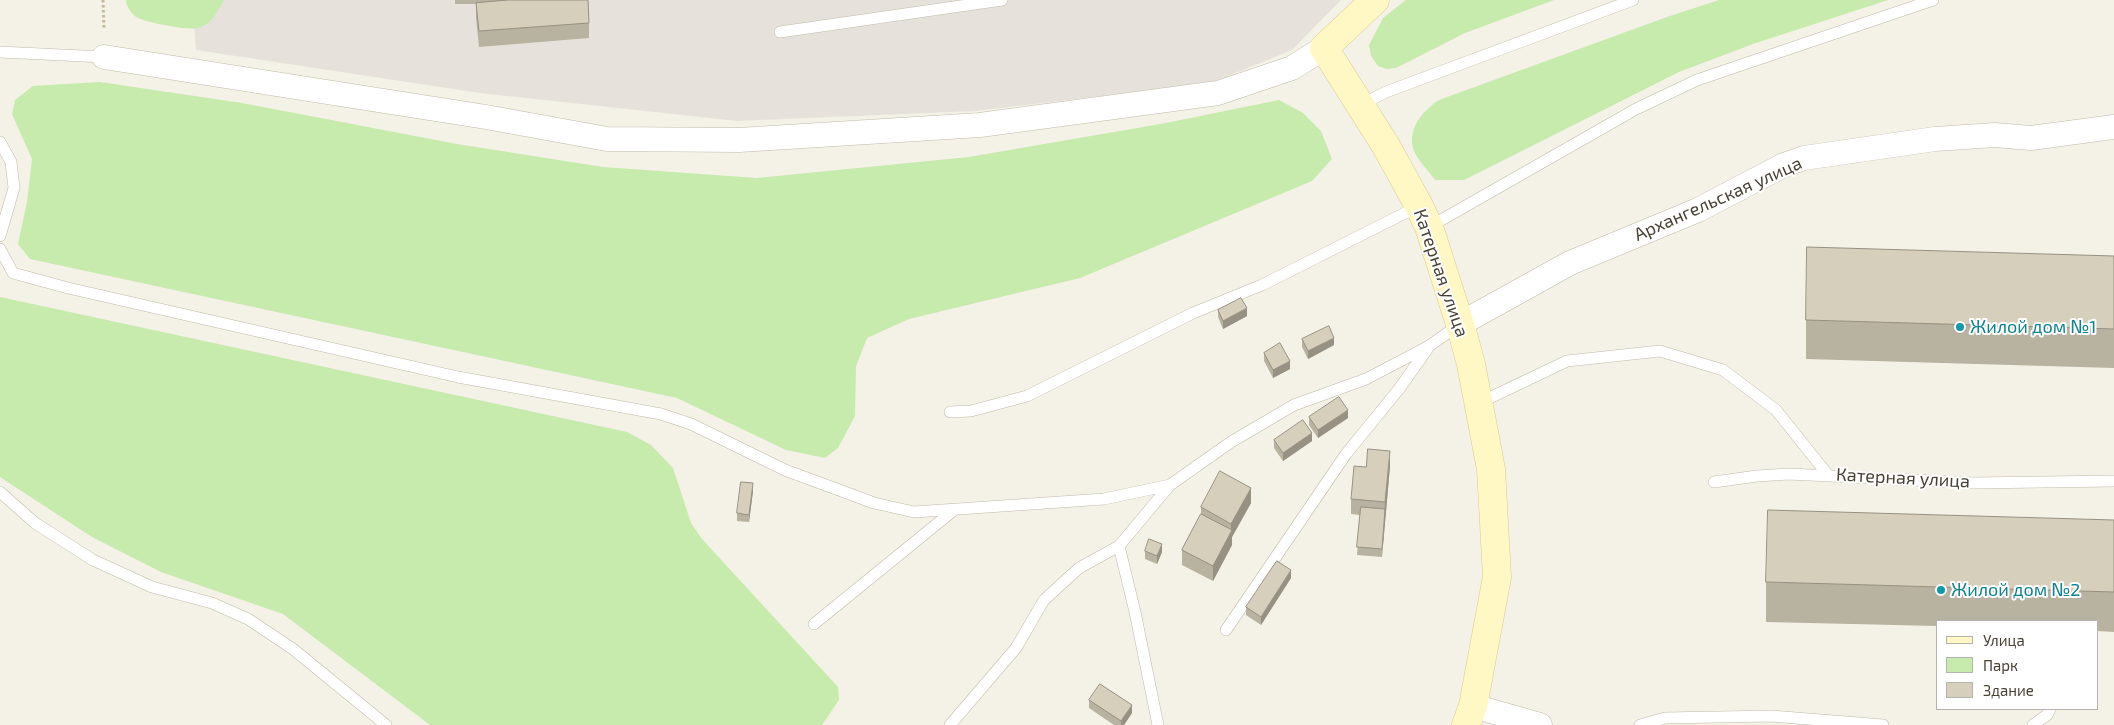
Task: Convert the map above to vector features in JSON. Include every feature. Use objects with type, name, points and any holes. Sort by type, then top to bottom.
[{"type":"main road","points":[[1324,48],[1375,0]]},
{"type":"main road","name":"Катерная улица","points":[[1324,48],[1360,105],[1424,217],[1460,324],[1479,403],[1490,469],[1497,577],[1469,715]]},
{"type":"street","points":[[104,57],[486,117],[607,139],[738,140],[980,125],[1218,93],[1292,68],[1324,48]]},
{"type":"street","name":"Архангельская улица","points":[[1460,324],[1570,264],[1698,210],[1784,165],[1804,158],[1935,139],[1995,136],[2031,138],[2114,127]]},
{"type":"street","points":[[1469,715],[1540,725]]},
{"type":"lane","points":[[780,32],[1002,0]]},
{"type":"lane","points":[[1360,105],[1386,92],[1633,0]]},
{"type":"lane","points":[[950,412],[971,411],[1027,396],[1193,313],[1424,217],[1697,80],[1933,0]]},
{"type":"lane","points":[[0,52],[104,57]]},
{"type":"lane","points":[[0,142],[11,162],[14,188],[0,236]]},
{"type":"lane","points":[[0,249],[13,273]]},
{"type":"lane","points":[[0,270],[68,288],[458,377],[661,414],[691,424],[785,470],[874,503],[914,512],[1104,499],[1170,485]]},
{"type":"lane","points":[[950,725],[1016,648],[1044,600],[1079,568],[1119,546],[1170,485],[1230,442],[1294,405],[1366,379],[1429,346],[1460,324]]},
{"type":"lane","points":[[1226,630],[1346,454],[1399,390],[1429,346]]},
{"type":"lane","name":"Катерная улица","points":[[1479,403],[1567,361],[1660,350],[1723,370],[1776,410],[1828,475],[1903,481],[1974,483],[2114,481]]},
{"type":"lane","points":[[1714,482],[1757,476],[1828,475]]},
{"type":"lane","points":[[0,492],[35,523],[93,560],[152,587],[212,603],[248,619],[293,649],[386,725]]},
{"type":"lane","points":[[814,624],[954,510]]},
{"type":"lane","points":[[1119,546],[1135,612],[1158,725]]},
{"type":"lane","points":[[2033,725],[2047,715],[2050,710]]},
{"type":"lane","points":[[1640,725],[1665,718],[1771,716],[1883,725]]},
{"type":"shaded area","points":[[192,0],[1341,0],[1292,50],[1211,83],[975,111],[737,121],[480,93],[196,50]]},
{"type":"green space","points":[[126,0],[224,0],[211,21],[193,29],[167,26],[136,17],[127,5]]},
{"type":"green space","points":[[1406,0],[1554,0],[1465,33],[1396,68],[1387,69],[1378,66],[1371,56],[1369,45],[1383,18]]},
{"type":"green space","points":[[1719,0],[1888,0],[1753,44],[1679,72],[1464,180],[1435,180],[1420,161],[1413,148],[1413,133],[1418,120],[1427,109],[1439,100]]},
{"type":"green space","points":[[100,82],[242,103],[457,144],[603,167],[757,178],[969,157],[1166,123],[1279,100],[1303,113],[1321,131],[1332,159],[1312,181],[1080,278],[909,319],[867,338],[856,366],[855,416],[838,448],[825,458],[786,450],[677,398],[30,259],[18,244],[27,202],[32,159],[12,114],[15,100],[33,86]]},
{"type":"green space","points":[[0,297],[627,432],[651,445],[673,468],[691,523],[702,539],[838,687],[839,700],[822,725],[430,725],[283,614],[161,572],[92,537],[0,477]]},
{"type":"building","points":[[509,0],[588,0],[589,23],[479,31],[476,3]]},
{"type":"building","points":[[1807,247],[2114,256],[2114,329],[1806,320]]},
{"type":"building","points":[[1241,298],[1247,308],[1223,321],[1218,310]]},
{"type":"building","points":[[1329,326],[1334,338],[1308,351],[1302,339]]},
{"type":"building","points":[[1280,343],[1290,361],[1273,370],[1264,353]]},
{"type":"building","points":[[1339,397],[1348,410],[1318,430],[1309,417]]},
{"type":"building","points":[[1303,420],[1312,433],[1283,453],[1274,440]]},
{"type":"building","points":[[1368,449],[1390,451],[1385,502],[1351,499],[1354,466],[1366,467]]},
{"type":"building","points":[[1220,471],[1251,488],[1231,524],[1201,507]]},
{"type":"building","points":[[741,482],[753,483],[749,515],[737,513]]},
{"type":"building","points":[[1361,507],[1385,509],[1382,549],[1357,547]]},
{"type":"building","points":[[1768,510],[2114,520],[2114,592],[1766,582]]},
{"type":"building","points":[[1201,514],[1232,530],[1213,566],[1182,550]]},
{"type":"building","points":[[1149,539],[1162,544],[1157,556],[1145,551]]},
{"type":"building","points":[[1277,561],[1291,570],[1261,617],[1246,607]]},
{"type":"building","points":[[1100,684],[1132,705],[1121,721],[1089,700]]},
{"type":"place","name":"Жилой дом №1","points":[[1960,327]]},
{"type":"place","name":"Жилой дом №2","points":[[1941,590]]}]
